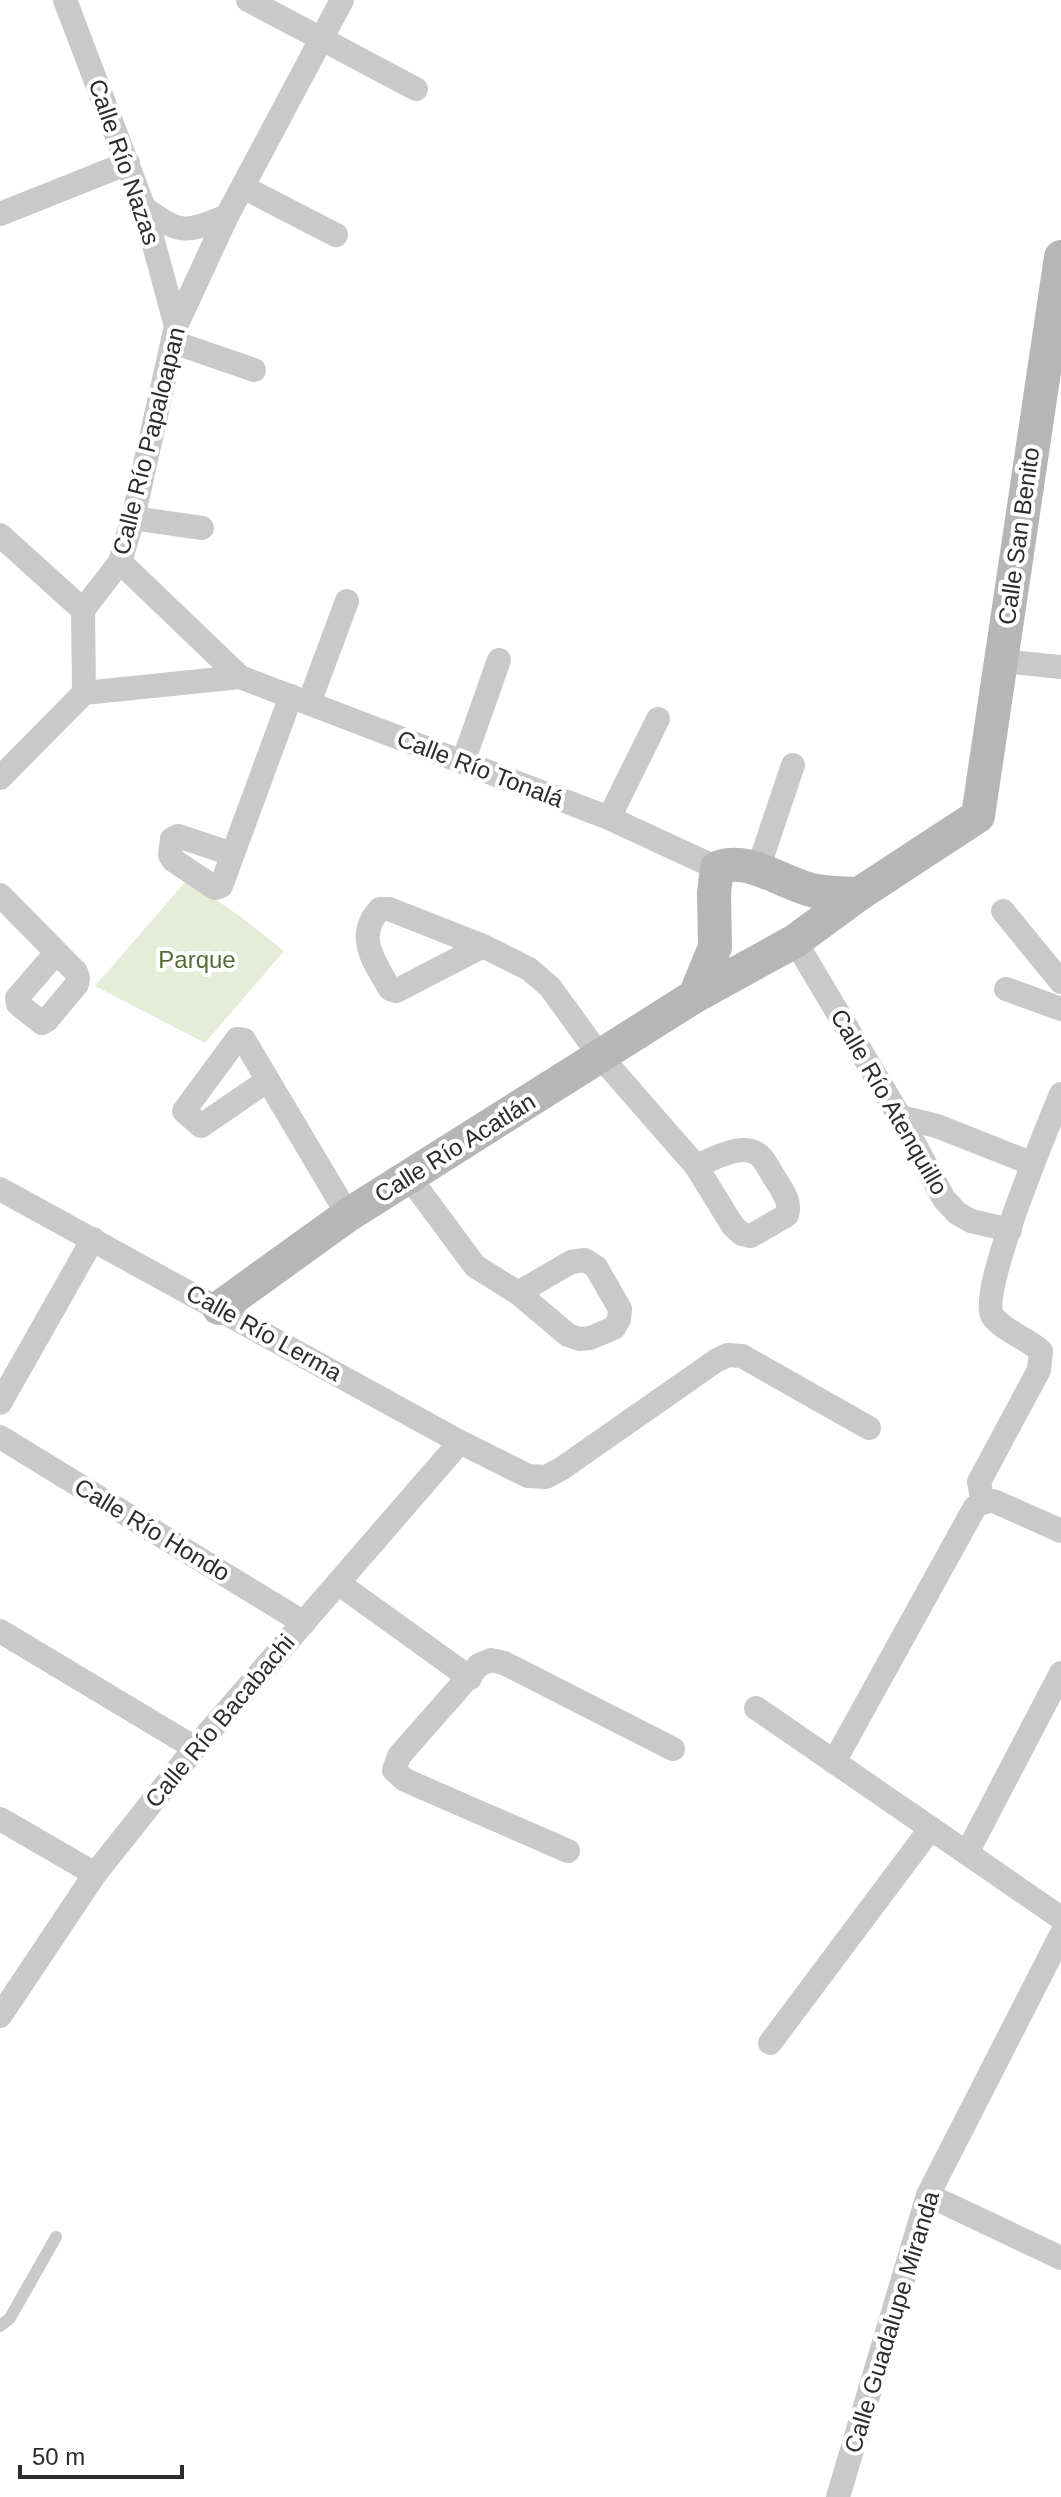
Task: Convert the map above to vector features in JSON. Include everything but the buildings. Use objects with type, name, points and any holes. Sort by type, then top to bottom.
[{"type":"street","name":"Calle Río Nazas","points":[[65,0],[144,208],[174,334]]},
{"type":"street","points":[[248,0],[416,89]]},
{"type":"street","name":"Calle Río Papaloapan","points":[[83,610],[120,562],[133,518],[174,334],[227,216],[342,0]]},
{"type":"street","points":[[0,214],[128,163]]},
{"type":"street","points":[[243,187],[336,235]]},
{"type":"street","points":[[144,208],[171,227],[186,230],[227,216]]},
{"type":"street","name":"Calle San Benito","points":[[978,816],[1061,257]]},
{"type":"street","points":[[174,334],[254,370]]},
{"type":"street","points":[[133,518],[202,528]]},
{"type":"street","points":[[0,535],[83,610],[84,693],[0,778]]},
{"type":"street","name":"Calle Río Tonalá","points":[[120,562],[240,677],[609,818],[717,868]]},
{"type":"street","points":[[232,854],[347,601]]},
{"type":"street","points":[[463,762],[499,660]]},
{"type":"street","points":[[1001,661],[1061,667]]},
{"type":"street","name":"Calle Río Tonalá","points":[[84,693],[240,677]]},
{"type":"street","points":[[609,818],[658,719]]},
{"type":"street","points":[[758,869],[793,765]]},
{"type":"street","name":"Calle Río Acatlán","points":[[219,1308],[348,1215],[695,996],[747,969],[806,932],[978,816]]},
{"type":"street","points":[[695,996],[715,947],[717,868],[736,864],[758,869],[810,890],[859,894]]},
{"type":"street","points":[[806,932],[816,906],[810,890]]},
{"type":"street","points":[[0,895],[56,953],[78,978],[77,984],[42,1023],[18,1004],[17,998],[56,953]]},
{"type":"street","points":[[483,946],[396,991],[390,989],[369,953],[367,938],[373,916],[380,909],[389,909],[483,946],[529,969],[550,987],[600,1056],[696,1166]]},
{"type":"street","points":[[1003,911],[1061,982]]},
{"type":"street","name":"Calle Río Atenquillo","points":[[806,932],[944,1199],[957,1213],[971,1221],[1010,1230]]},
{"type":"street","points":[[715,947],[747,969]]},
{"type":"street","points":[[1006,989],[1061,1009]]},
{"type":"street","points":[[268,1080],[348,1215]]},
{"type":"street","points":[[983,1503],[979,1482],[1039,1370],[1041,1351],[997,1321],[991,1312],[990,1298],[1010,1230],[1061,1094]]},
{"type":"street","points":[[900,1117],[937,1126],[1033,1164]]},
{"type":"street","points":[[409,1177],[475,1266],[518,1293]]},
{"type":"street","name":"Calle Río Lerma","points":[[0,1189],[460,1442],[528,1476],[546,1477],[561,1469],[728,1355],[742,1356],[869,1428]]},
{"type":"street","points":[[0,1403],[93,1239]]},
{"type":"street","name":"Calle Río Hondo","points":[[0,1437],[304,1623]]},
{"type":"street","name":"Calle Río Bacabachi","points":[[2,2006],[95,1874],[195,1748],[460,1442]]},
{"type":"street","points":[[834,1762],[975,1507],[986,1500],[996,1502],[1061,1531]]},
{"type":"street","points":[[338,1583],[470,1678]]},
{"type":"street","points":[[0,1631],[195,1748]]},
{"type":"street","points":[[568,1851],[405,1780],[394,1770],[399,1756],[479,1665],[491,1660],[504,1663],[673,1749]]},
{"type":"street","points":[[967,1853],[1061,1673]]},
{"type":"street","points":[[756,1708],[1061,1918]]},
{"type":"street","points":[[0,1819],[95,1874]]},
{"type":"street","points":[[770,2043],[931,1828]]},
{"type":"street","name":"Calle Guadalupe Miranda","points":[[838,2497],[928,2195],[1061,1935]]},
{"type":"street","points":[[928,2195],[1061,2258]]},
{"type":"lane","points":[[0,2326],[10,2318],[56,2237]]},
{"type":"green space","name":"Parque","points":[[187,880],[284,951],[205,1043],[95,986]]}]
